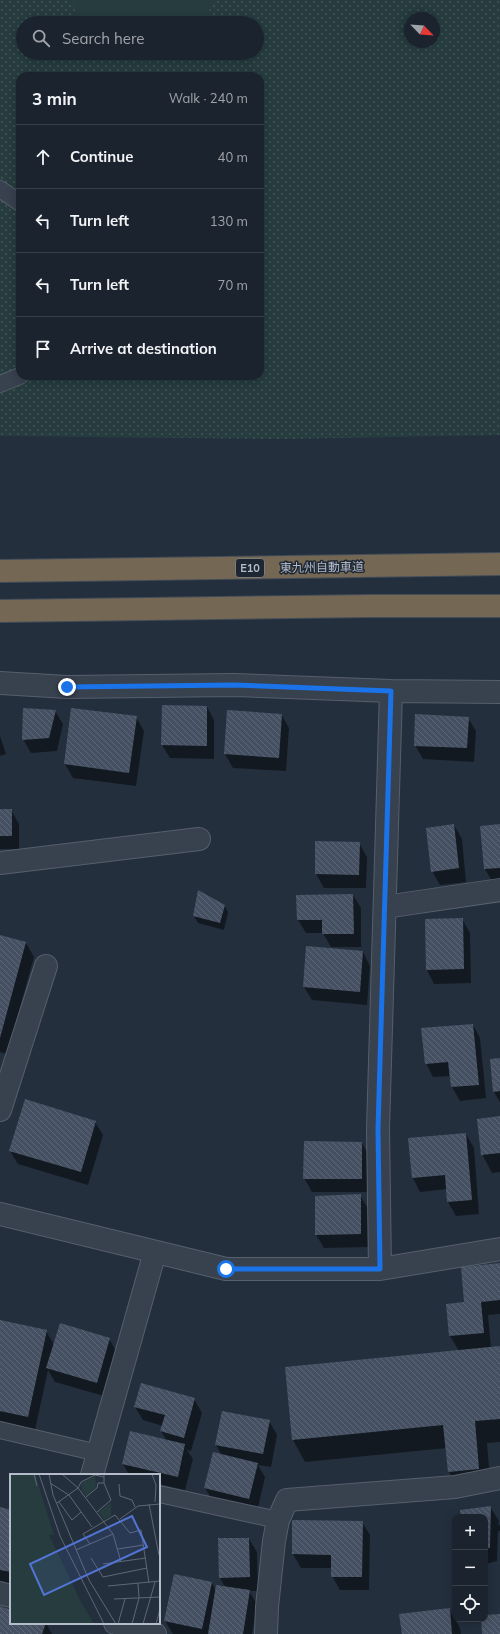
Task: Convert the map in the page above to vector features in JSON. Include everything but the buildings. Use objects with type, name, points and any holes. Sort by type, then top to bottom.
[{"type":"highway","name":"東九州自動車道","points":[[0,571],[500,564]]},
{"type":"highway","points":[[0,611],[369,606],[500,606]]},
{"type":"street","points":[[0,683],[67,687],[234,685],[391,691],[500,692]]},
{"type":"street","points":[[380,1269],[378,1129],[391,691]]},
{"type":"street","points":[[0,862],[199,839]]},
{"type":"street","points":[[385,907],[500,890]]},
{"type":"street","points":[[0,1110],[46,966]]},
{"type":"street","points":[[0,1214],[226,1269],[380,1269],[500,1249]]},
{"type":"street","points":[[92,1474],[155,1252]]},
{"type":"street","points":[[266,1634],[267,1607],[274,1541],[278,1520],[287,1500],[455,1487],[500,1478]]},
{"type":"street","points":[[0,1593],[10,1596]]},
{"type":"street","points":[[119,1624],[155,1634]]},
{"type":"lane","points":[[0,189],[16,200]]},
{"type":"lane","points":[[0,384],[16,378]]},
{"type":"lane","points":[[0,1430],[98,1453]]},
{"type":"lane","points":[[160,1494],[278,1520]]},
{"type":"green space","points":[[0,0],[500,0],[500,435],[287,439],[0,436]]},
{"type":"green space","points":[[73,0],[212,0],[210,9],[206,16],[77,16]]},
{"type":"green space","points":[[127,60],[160,60],[151,62]]},
{"type":"route","points":[[67,687],[234,685],[391,691],[378,1129],[380,1269],[226,1269]]}]
